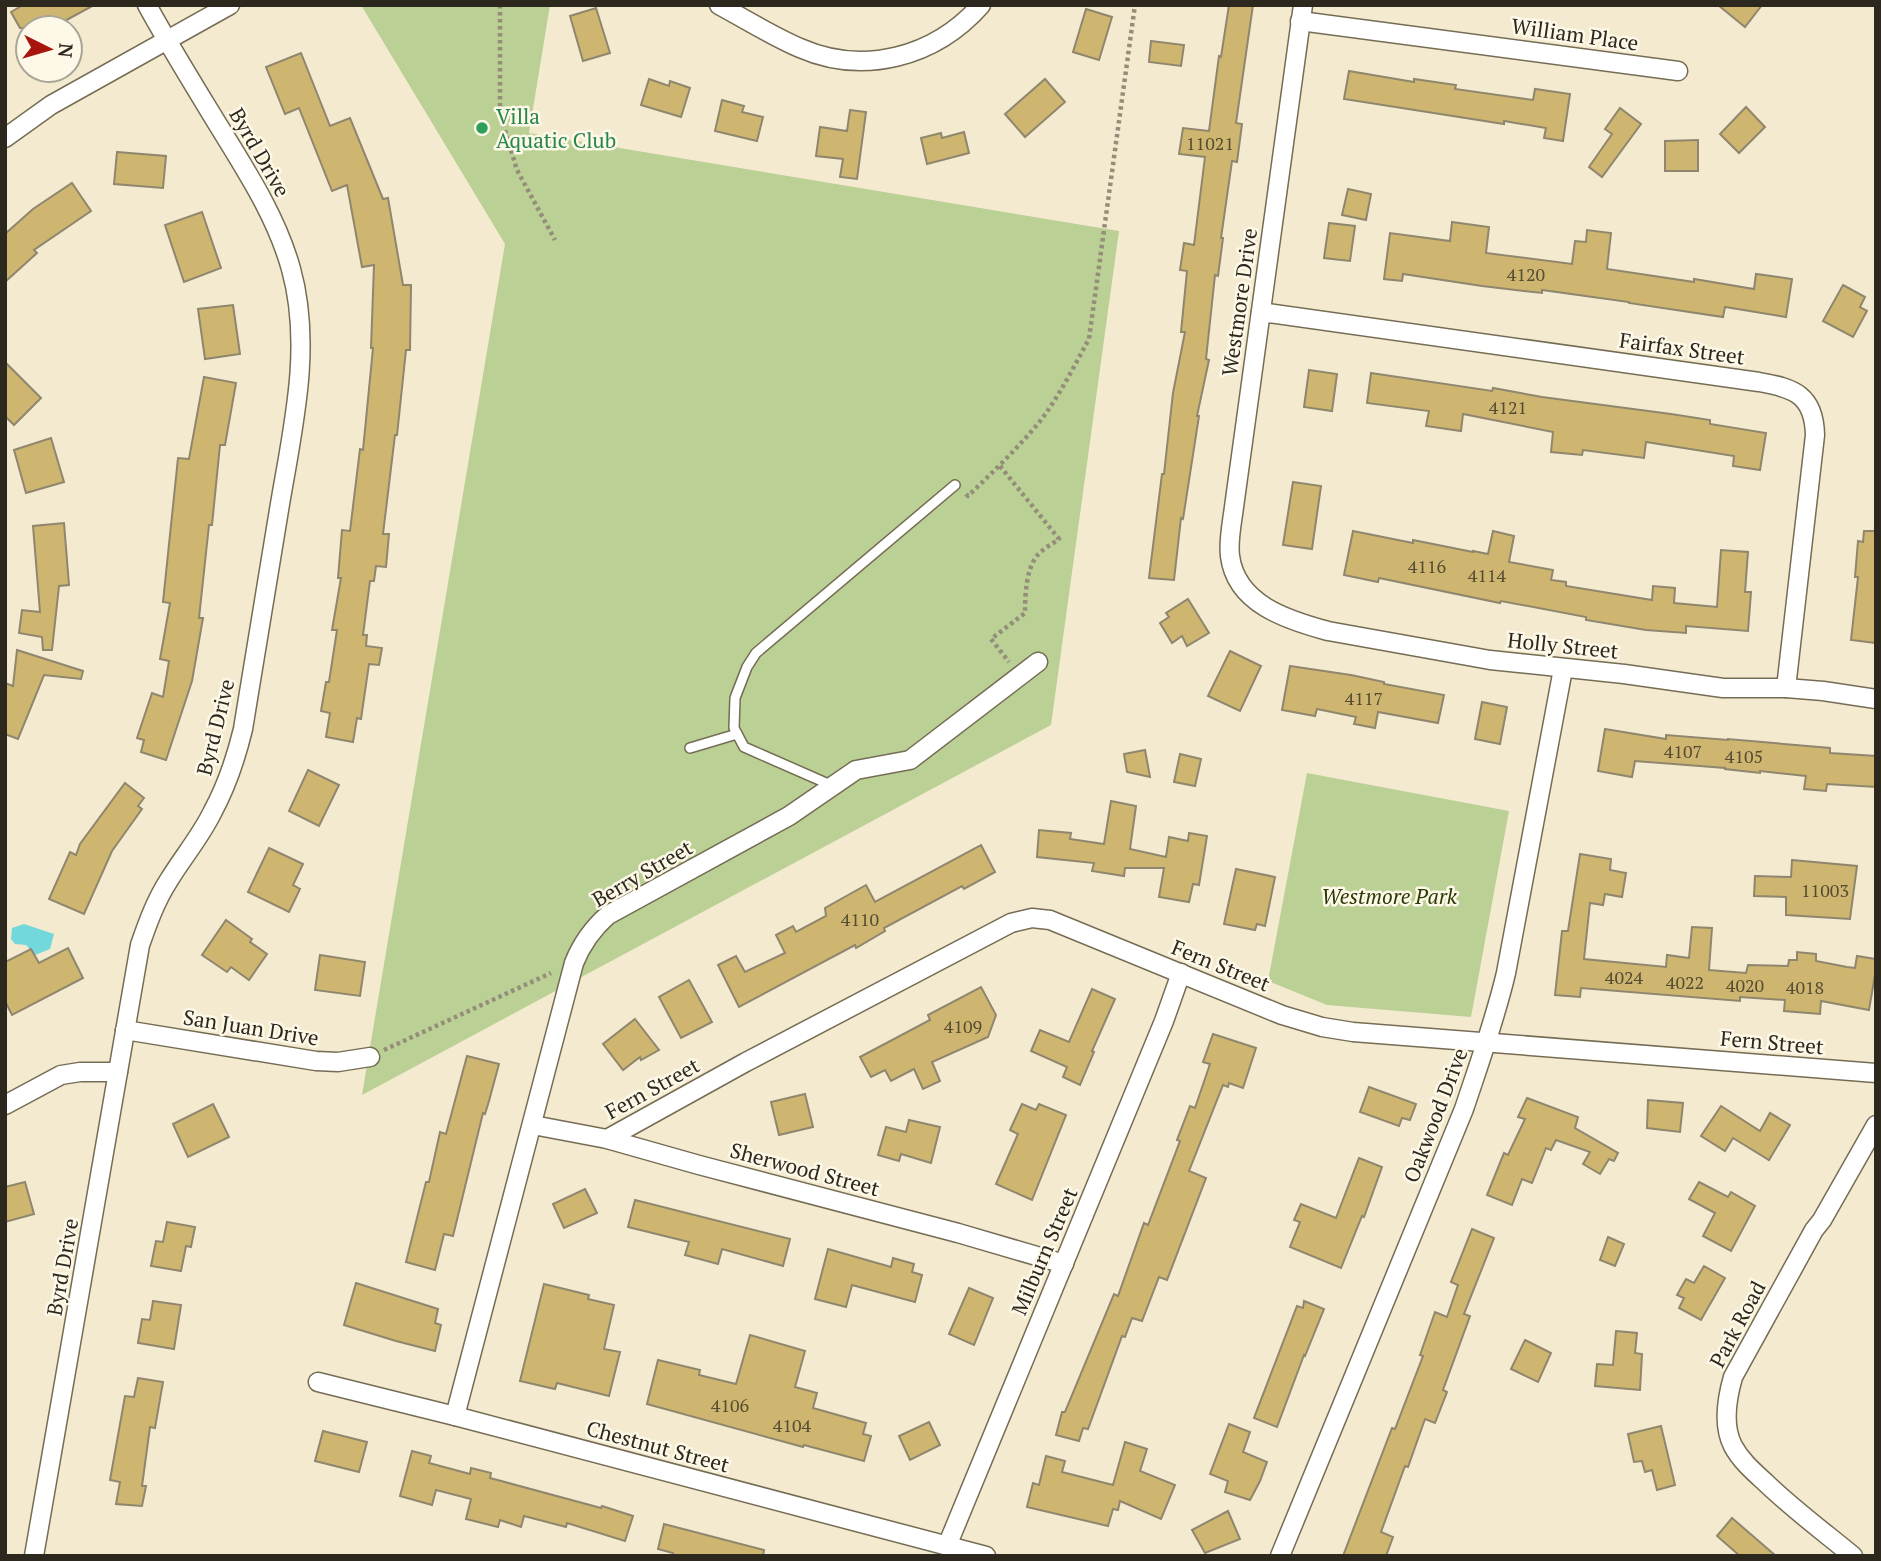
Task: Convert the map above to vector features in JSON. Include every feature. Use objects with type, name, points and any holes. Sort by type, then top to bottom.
[{"type":"street","name":"Byrd Drive","points":[[34,1556],[140,945],[149,919],[168,881],[213,811],[227,783],[237,753],[290,440],[301,359],[297,296],[281,239],[243,164],[147,5]]},
{"type":"street","points":[[5,138],[51,105],[230,5]]},
{"type":"street","points":[[719,5],[800,48],[849,60],[877,60],[927,47],[950,34],[981,5]]},
{"type":"street","name":"William Place","points":[[1301,13],[1678,71]]},
{"type":"street","name":"Westmore Drive","points":[[1252,599],[1235,574],[1230,549],[1301,13]]},
{"type":"street","name":"Fairfax Street","points":[[1261,312],[1759,382],[1787,387],[1801,397],[1809,408],[1815,435],[1786,688]]},
{"type":"street","name":"Holly Street","points":[[1252,599],[1279,614],[1328,631],[1490,660],[1723,688],[1786,688],[1876,699]]},
{"type":"street","name":"Berry Street","points":[[455,1416],[574,963],[594,928],[608,915],[789,816],[856,770],[910,760],[1038,662]]},
{"type":"street","name":"Oakwood Drive","points":[[1280,1556],[1464,1109],[1487,1042],[1506,974],[1563,669]]},
{"type":"street","name":"Fern Street","points":[[607,1139],[746,1062],[1011,923],[1032,918],[1050,920],[1283,1015],[1322,1027],[1353,1032],[1876,1073]]},
{"type":"street","name":"Milburn Street","points":[[947,1546],[1164,1021],[1181,973]]},
{"type":"street","name":"San Juan Drive","points":[[125,1030],[316,1061],[338,1062],[370,1057]]},
{"type":"street","points":[[5,1105],[61,1075],[118,1072]]},
{"type":"street","name":"Sherwood Street","points":[[533,1125],[607,1139],[958,1233],[1063,1264]]},
{"type":"street","name":"Park Road","points":[[1853,1556],[1747,1465],[1732,1445],[1727,1425],[1727,1397],[1733,1377],[1814,1230],[1876,1125]]},
{"type":"street","name":"Chestnut Street","points":[[318,1382],[986,1556]]},
{"type":"lane","points":[[833,786],[744,747],[734,728],[735,698],[747,667],[757,653],[955,485]]},
{"type":"lane","points":[[690,748],[737,734]]},
{"type":"path","points":[[500,5],[499,114],[517,170],[555,240]]},
{"type":"path","points":[[955,485],[968,496],[1000,466],[1041,419],[1089,339],[1135,5]]},
{"type":"path","points":[[1000,466],[1059,539],[1037,556],[1033,563],[1025,613],[991,639],[1020,676]]},
{"type":"path","points":[[370,1057],[574,963]]},
{"type":"green space","points":[[361,5],[550,5],[529,133],[1119,231],[1051,725],[362,1095],[505,244]]},
{"type":"green space","name":"Westmore Park","points":[[1307,773],[1509,811],[1471,1017],[1327,1005],[1268,981]]},
{"type":"water","points":[[24,924],[54,934],[50,949],[35,955],[26,945],[15,944],[11,939],[12,928]]},
{"type":"building","points":[[23,5],[94,5],[78,14],[14,14],[14,17],[11,12]]},
{"type":"building","points":[[1229,5],[1253,5],[1236,123],[1242,124],[1237,162],[1232,161],[1218,276],[1215,275],[1206,359],[1209,360],[1197,416],[1174,580],[1149,578],[1173,393],[1185,332],[1181,332],[1187,271],[1180,270],[1184,243],[1194,245],[1205,157],[1179,154],[1183,128],[1209,131]]},
{"type":"building","points":[[1718,5],[1762,5],[1745,27]]},
{"type":"building","points":[[596,8],[610,53],[583,61],[570,16]]},
{"type":"building","points":[[1086,9],[1112,17],[1099,60],[1073,52]]},
{"type":"building","points":[[1151,41],[1184,45],[1181,66],[1149,62]]},
{"type":"building","points":[[301,53],[330,126],[350,118],[383,199],[388,198],[403,285],[411,285],[410,350],[406,350],[383,534],[389,534],[386,567],[376,566],[374,581],[370,581],[363,635],[367,635],[366,646],[382,648],[379,665],[369,664],[361,719],[357,718],[353,742],[326,737],[330,713],[321,711],[326,682],[329,682],[337,630],[332,630],[341,578],[338,578],[342,530],[350,531],[360,449],[363,450],[373,348],[374,265],[362,267],[347,185],[332,191],[299,108],[285,114],[266,67]]},
{"type":"building","points":[[1349,71],[1414,82],[1414,79],[1456,85],[1455,89],[1533,100],[1535,89],[1570,94],[1563,141],[1544,138],[1546,128],[1344,99]]},
{"type":"building","points":[[649,79],[669,86],[670,81],[690,88],[681,117],[641,105]]},
{"type":"building","points":[[1045,79],[1065,102],[1025,137],[1005,114]]},
{"type":"building","points":[[722,100],[744,106],[742,112],[763,117],[757,141],[715,131]]},
{"type":"building","points":[[1746,107],[1765,127],[1739,153],[1720,134]]},
{"type":"building","points":[[1620,108],[1641,124],[1602,177],[1589,167],[1612,134],[1605,129]]},
{"type":"building","points":[[850,110],[866,112],[857,179],[840,177],[843,159],[816,156],[820,127],[847,131]]},
{"type":"building","points":[[964,132],[969,153],[927,164],[921,138],[941,133],[942,138]]},
{"type":"building","points":[[1698,140],[1698,171],[1665,171],[1665,141]]},
{"type":"building","points":[[117,152],[166,156],[163,188],[114,184]]},
{"type":"building","points":[[72,183],[91,211],[34,250],[37,253],[5,282],[5,234],[33,209]]},
{"type":"building","points":[[1348,189],[1371,194],[1366,220],[1342,215]]},
{"type":"building","points":[[202,212],[221,268],[184,282],[165,225]]},
{"type":"building","points":[[1452,222],[1489,227],[1486,253],[1572,264],[1575,241],[1586,242],[1587,230],[1611,233],[1607,269],[1754,289],[1756,274],[1792,279],[1786,317],[1725,307],[1723,317],[1542,290],[1542,293],[1403,274],[1402,281],[1384,279],[1390,233],[1450,241]]},
{"type":"building","points":[[1329,223],[1355,226],[1350,261],[1324,258]]},
{"type":"building","points":[[1843,285],[1865,297],[1860,307],[1867,311],[1853,337],[1823,321]]},
{"type":"building","points":[[233,305],[240,354],[205,359],[198,309]]},
{"type":"building","points":[[5,362],[41,398],[14,425],[5,416]]},
{"type":"building","points":[[1309,370],[1337,374],[1332,411],[1304,407]]},
{"type":"building","points":[[1371,373],[1671,414],[1710,420],[1710,424],[1766,433],[1760,470],[1733,466],[1734,456],[1646,442],[1644,458],[1583,450],[1582,455],[1551,452],[1553,432],[1463,414],[1461,431],[1426,426],[1429,411],[1367,403]]},
{"type":"building","points":[[204,377],[236,383],[225,445],[220,445],[199,618],[203,618],[192,681],[166,760],[141,752],[144,740],[137,738],[152,693],[163,697],[169,661],[160,659],[170,603],[163,602],[178,458],[189,459]]},
{"type":"building","points":[[51,438],[64,482],[26,493],[14,450]]},
{"type":"building","points":[[1293,482],[1321,486],[1312,549],[1283,545]]},
{"type":"building","points":[[64,523],[69,585],[59,586],[52,650],[43,650],[42,637],[19,633],[22,610],[40,612],[33,526]]},
{"type":"building","points":[[1353,531],[1488,554],[1493,531],[1514,536],[1509,562],[1553,570],[1551,580],[1566,582],[1566,586],[1652,600],[1653,586],[1675,588],[1674,603],[1717,607],[1721,550],[1748,552],[1745,592],[1751,592],[1748,631],[1686,626],[1686,633],[1646,630],[1379,578],[1378,582],[1344,575]]},
{"type":"building","points":[[1864,531],[1876,531],[1876,643],[1851,640],[1858,577],[1855,577],[1858,541],[1863,542]]},
{"type":"building","points":[[1188,599],[1209,633],[1187,646],[1182,636],[1172,643],[1160,623],[1169,617],[1166,613]]},
{"type":"building","points":[[17,650],[83,671],[81,679],[44,675],[18,739],[5,734],[5,683],[13,686]]},
{"type":"building","points":[[1230,651],[1261,666],[1240,711],[1208,696]]},
{"type":"building","points":[[1290,666],[1351,675],[1444,695],[1438,723],[1378,712],[1375,728],[1354,724],[1356,717],[1317,709],[1315,716],[1282,710]]},
{"type":"building","points":[[1482,702],[1507,707],[1500,744],[1475,739]]},
{"type":"building","points":[[1605,729],[1666,739],[1666,735],[1728,739],[1830,748],[1830,753],[1876,756],[1876,787],[1827,784],[1826,791],[1804,789],[1806,776],[1635,761],[1632,777],[1598,771]]},
{"type":"building","points":[[1145,750],[1150,777],[1127,772],[1124,754]]},
{"type":"building","points":[[1180,754],[1201,759],[1195,786],[1174,782]]},
{"type":"building","points":[[308,770],[339,785],[319,826],[289,811]]},
{"type":"building","points":[[125,783],[144,798],[138,806],[142,809],[112,851],[84,914],[49,899],[70,852],[76,855],[80,844]]},
{"type":"building","points":[[1111,801],[1136,806],[1130,849],[1166,857],[1169,837],[1188,841],[1189,833],[1207,836],[1199,885],[1193,884],[1189,902],[1159,897],[1164,868],[1125,868],[1124,876],[1092,871],[1094,863],[1037,857],[1039,830],[1071,833],[1070,839],[1104,844]]},
{"type":"building","points":[[981,845],[995,872],[964,889],[962,886],[884,928],[885,931],[856,948],[855,945],[739,1007],[718,965],[736,956],[745,972],[785,953],[776,935],[793,926],[796,932],[826,916],[825,908],[866,885],[875,902]]},
{"type":"building","points":[[269,848],[303,864],[293,885],[300,889],[289,912],[248,892]]},
{"type":"building","points":[[1580,854],[1611,859],[1610,870],[1626,873],[1622,897],[1605,894],[1603,905],[1590,903],[1584,959],[1666,967],[1667,955],[1689,958],[1692,927],[1712,928],[1709,970],[1746,973],[1748,965],[1788,966],[1789,960],[1797,960],[1797,952],[1816,954],[1816,961],[1855,968],[1857,956],[1876,959],[1869,1010],[1821,1001],[1820,1014],[1784,1011],[1785,1000],[1740,997],[1740,1001],[1581,988],[1580,997],[1555,995],[1562,931],[1568,931]]},
{"type":"building","points":[[1792,860],[1857,866],[1850,919],[1786,915],[1786,897],[1754,896],[1755,876],[1791,877]]},
{"type":"building","points":[[1236,869],[1275,877],[1265,926],[1257,924],[1255,930],[1224,924]]},
{"type":"building","points":[[226,920],[267,954],[249,980],[231,967],[227,972],[202,955]]},
{"type":"building","points":[[68,948],[83,978],[12,1015],[5,1001],[5,962],[31,949],[39,963]]},
{"type":"building","points":[[320,955],[365,962],[360,996],[315,990]]},
{"type":"building","points":[[689,980],[712,1022],[681,1038],[659,997]]},
{"type":"building","points":[[981,987],[996,1015],[988,1037],[932,1062],[940,1081],[923,1089],[914,1069],[891,1081],[885,1070],[871,1077],[860,1057],[930,1020],[928,1015]]},
{"type":"building","points":[[1092,989],[1115,999],[1080,1085],[1063,1077],[1067,1067],[1031,1051],[1040,1030],[1069,1042]]},
{"type":"building","points":[[635,1019],[659,1050],[641,1060],[640,1057],[623,1070],[603,1044]]},
{"type":"building","points":[[1213,1034],[1256,1048],[1243,1088],[1229,1083],[1228,1087],[1223,1085],[1189,1171],[1206,1178],[1167,1280],[1159,1277],[1142,1321],[1132,1318],[1125,1337],[1122,1336],[1088,1429],[1083,1428],[1079,1441],[1056,1435],[1062,1412],[1065,1412],[1114,1294],[1118,1296],[1144,1223],[1148,1225],[1180,1141],[1177,1140],[1190,1106],[1195,1108],[1210,1064],[1203,1062]]},
{"type":"building","points":[[467,1056],[499,1064],[485,1114],[483,1113],[453,1236],[444,1234],[435,1270],[406,1262],[440,1132],[446,1134]]},
{"type":"building","points":[[1369,1087],[1416,1104],[1410,1120],[1402,1118],[1399,1126],[1360,1112]]},
{"type":"building","points":[[805,1094],[813,1127],[779,1135],[771,1102]]},
{"type":"building","points":[[1527,1098],[1578,1117],[1575,1128],[1618,1153],[1614,1161],[1609,1159],[1600,1174],[1583,1164],[1590,1152],[1556,1140],[1551,1150],[1546,1148],[1532,1183],[1522,1179],[1512,1205],[1487,1195],[1504,1153],[1508,1155],[1525,1119],[1518,1117]]},
{"type":"building","points":[[1648,1100],[1683,1103],[1680,1132],[1647,1128]]},
{"type":"building","points":[[213,1104],[229,1137],[188,1157],[173,1124]]},
{"type":"building","points":[[1022,1104],[1036,1110],[1039,1104],[1066,1115],[1032,1200],[996,1184],[1018,1134],[1010,1130]]},
{"type":"building","points":[[1721,1106],[1760,1131],[1770,1113],[1790,1125],[1769,1160],[1733,1138],[1725,1151],[1701,1136]]},
{"type":"building","points":[[909,1120],[940,1127],[931,1163],[901,1154],[899,1161],[878,1155],[886,1127],[906,1132]]},
{"type":"building","points":[[1359,1158],[1382,1167],[1364,1217],[1362,1216],[1341,1268],[1290,1247],[1300,1222],[1294,1220],[1301,1204],[1336,1218]]},
{"type":"building","points":[[25,1182],[34,1214],[5,1222],[5,1187]]},
{"type":"building","points":[[1699,1182],[1728,1197],[1731,1192],[1755,1206],[1731,1251],[1703,1236],[1715,1213],[1689,1199]]},
{"type":"building","points":[[585,1189],[597,1213],[564,1228],[553,1204]]},
{"type":"building","points":[[635,1200],[790,1239],[783,1266],[722,1249],[718,1264],[685,1255],[689,1242],[628,1227]]},
{"type":"building","points":[[167,1222],[195,1227],[191,1247],[186,1246],[181,1271],[151,1266],[156,1241],[163,1242]]},
{"type":"building","points":[[1472,1229],[1494,1238],[1464,1314],[1470,1316],[1443,1390],[1447,1392],[1435,1423],[1425,1419],[1381,1532],[1393,1537],[1386,1556],[1343,1556],[1423,1356],[1420,1355],[1435,1312],[1447,1317],[1458,1285],[1451,1282]]},
{"type":"building","points":[[1608,1237],[1624,1244],[1615,1266],[1600,1260]]},
{"type":"building","points":[[828,1249],[891,1267],[893,1258],[914,1264],[912,1272],[922,1275],[915,1302],[852,1285],[846,1307],[815,1299]]},
{"type":"building","points":[[1704,1266],[1725,1278],[1701,1320],[1679,1308],[1684,1298],[1677,1295],[1686,1279],[1694,1283]]},
{"type":"building","points":[[356,1283],[438,1309],[435,1323],[441,1325],[435,1351],[344,1325]]},
{"type":"building","points":[[544,1284],[589,1295],[588,1299],[614,1305],[604,1349],[620,1352],[609,1396],[557,1383],[555,1389],[520,1381]]},
{"type":"building","points":[[969,1288],[993,1298],[974,1345],[949,1334]]},
{"type":"building","points":[[153,1301],[181,1305],[174,1349],[138,1343],[142,1319],[150,1320]]},
{"type":"building","points":[[1304,1301],[1324,1309],[1277,1427],[1254,1418],[1297,1306],[1303,1308]]},
{"type":"building","points":[[1616,1331],[1637,1333],[1635,1353],[1642,1354],[1640,1390],[1595,1386],[1597,1364],[1613,1365]]},
{"type":"building","points":[[750,1335],[805,1351],[795,1387],[817,1393],[813,1408],[866,1423],[863,1434],[871,1436],[864,1461],[647,1404],[658,1360],[700,1370],[699,1375],[736,1384]]},
{"type":"building","points":[[1525,1340],[1551,1353],[1538,1382],[1511,1369]]},
{"type":"building","points":[[138,1378],[163,1382],[155,1428],[150,1427],[142,1506],[116,1504],[120,1482],[110,1480],[125,1396],[134,1397]]},
{"type":"building","points":[[929,1422],[940,1445],[910,1460],[899,1436]]},
{"type":"building","points":[[1229,1424],[1250,1432],[1243,1452],[1267,1462],[1250,1500],[1225,1492],[1228,1481],[1210,1474]]},
{"type":"building","points":[[1661,1426],[1675,1485],[1657,1490],[1652,1470],[1645,1472],[1642,1461],[1634,1462],[1628,1434]]},
{"type":"building","points":[[323,1431],[367,1442],[359,1472],[315,1461]]},
{"type":"building","points":[[1125,1442],[1147,1449],[1140,1471],[1175,1485],[1161,1519],[1120,1501],[1118,1510],[1113,1509],[1108,1526],[1027,1507],[1033,1483],[1039,1485],[1046,1456],[1065,1461],[1062,1472],[1113,1485]]},
{"type":"building","points":[[412,1451],[431,1456],[429,1463],[470,1474],[471,1468],[491,1473],[490,1478],[633,1516],[625,1541],[567,1523],[566,1527],[524,1516],[521,1527],[500,1520],[498,1527],[466,1519],[471,1499],[436,1490],[432,1505],[400,1496]]},
{"type":"building","points":[[1228,1511],[1240,1539],[1205,1553],[1192,1530]]},
{"type":"building","points":[[1732,1518],[1776,1556],[1740,1556],[1717,1536]]},
{"type":"building","points":[[664,1524],[764,1550],[763,1556],[673,1556],[673,1553],[658,1549]]},
{"type":"place","name":"Villa Aquatic Club","points":[[482,128]]}]
